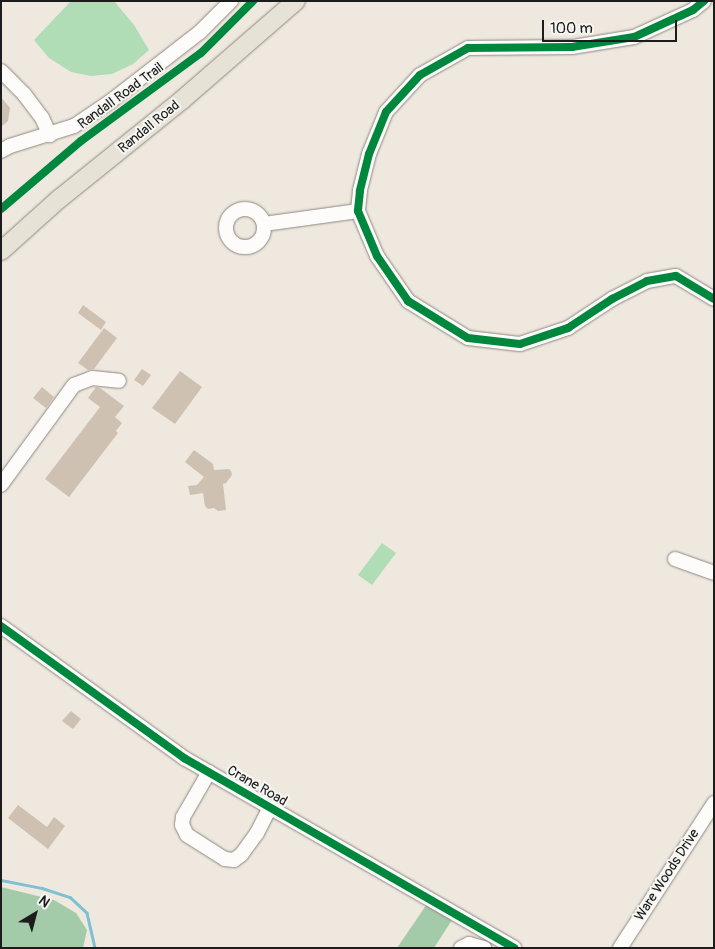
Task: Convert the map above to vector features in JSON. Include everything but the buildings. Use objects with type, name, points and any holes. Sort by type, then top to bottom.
[{"type":"main road","name":"Randall Road","points":[[1,251],[59,199],[182,100],[296,1]]},
{"type":"street","points":[[1,151],[10,146],[74,126],[111,102],[200,32],[231,1]]},
{"type":"street","points":[[704,1],[693,10],[634,37],[572,47],[468,48],[420,75],[386,112],[369,154],[360,191],[358,211],[377,256],[408,301],[468,338],[520,344],[568,328],[612,299],[647,281],[676,276],[714,299]]},
{"type":"street","points":[[1,71],[38,112],[50,135]]},
{"type":"street","points":[[264,224],[358,211]]},
{"type":"street","points":[[1,485],[74,385],[92,378],[118,381]]},
{"type":"street","points":[[675,559],[714,573]]},
{"type":"street","name":"Crane Road","points":[[1,626],[184,758],[510,947]]},
{"type":"street","points":[[209,772],[183,817],[182,824],[187,835],[225,859],[234,860],[241,855],[257,833],[270,808]]},
{"type":"street","name":"Ware Woods Drive","points":[[620,948],[714,803]]},
{"type":"street","points":[[461,948],[469,944],[484,948]]},
{"type":"green space","points":[[71,1],[114,1],[134,25],[149,50],[133,64],[112,74],[91,76],[71,72],[49,58],[34,40]]},
{"type":"green space","points":[[382,543],[396,553],[372,585],[358,575]]},
{"type":"green space","points":[[1,887],[54,900],[76,913],[87,930],[83,948],[1,948]]},
{"type":"green space","points":[[427,904],[452,920],[434,948],[397,948]]},
{"type":"waterway","points":[[1,880],[42,888],[70,897],[87,913],[95,948]]},
{"type":"cycle path","name":"Randall Road Trail","points":[[1,209],[81,141],[201,53],[253,1]]},
{"type":"cycle path","points":[[704,1],[693,10],[634,37],[572,47],[468,48],[420,75],[386,112],[369,154],[360,191],[358,211],[377,256],[408,301],[468,338],[520,344],[568,328],[612,299],[647,281],[676,276],[714,299]]},
{"type":"cycle path","points":[[1,626],[184,758],[514,948]]}]
